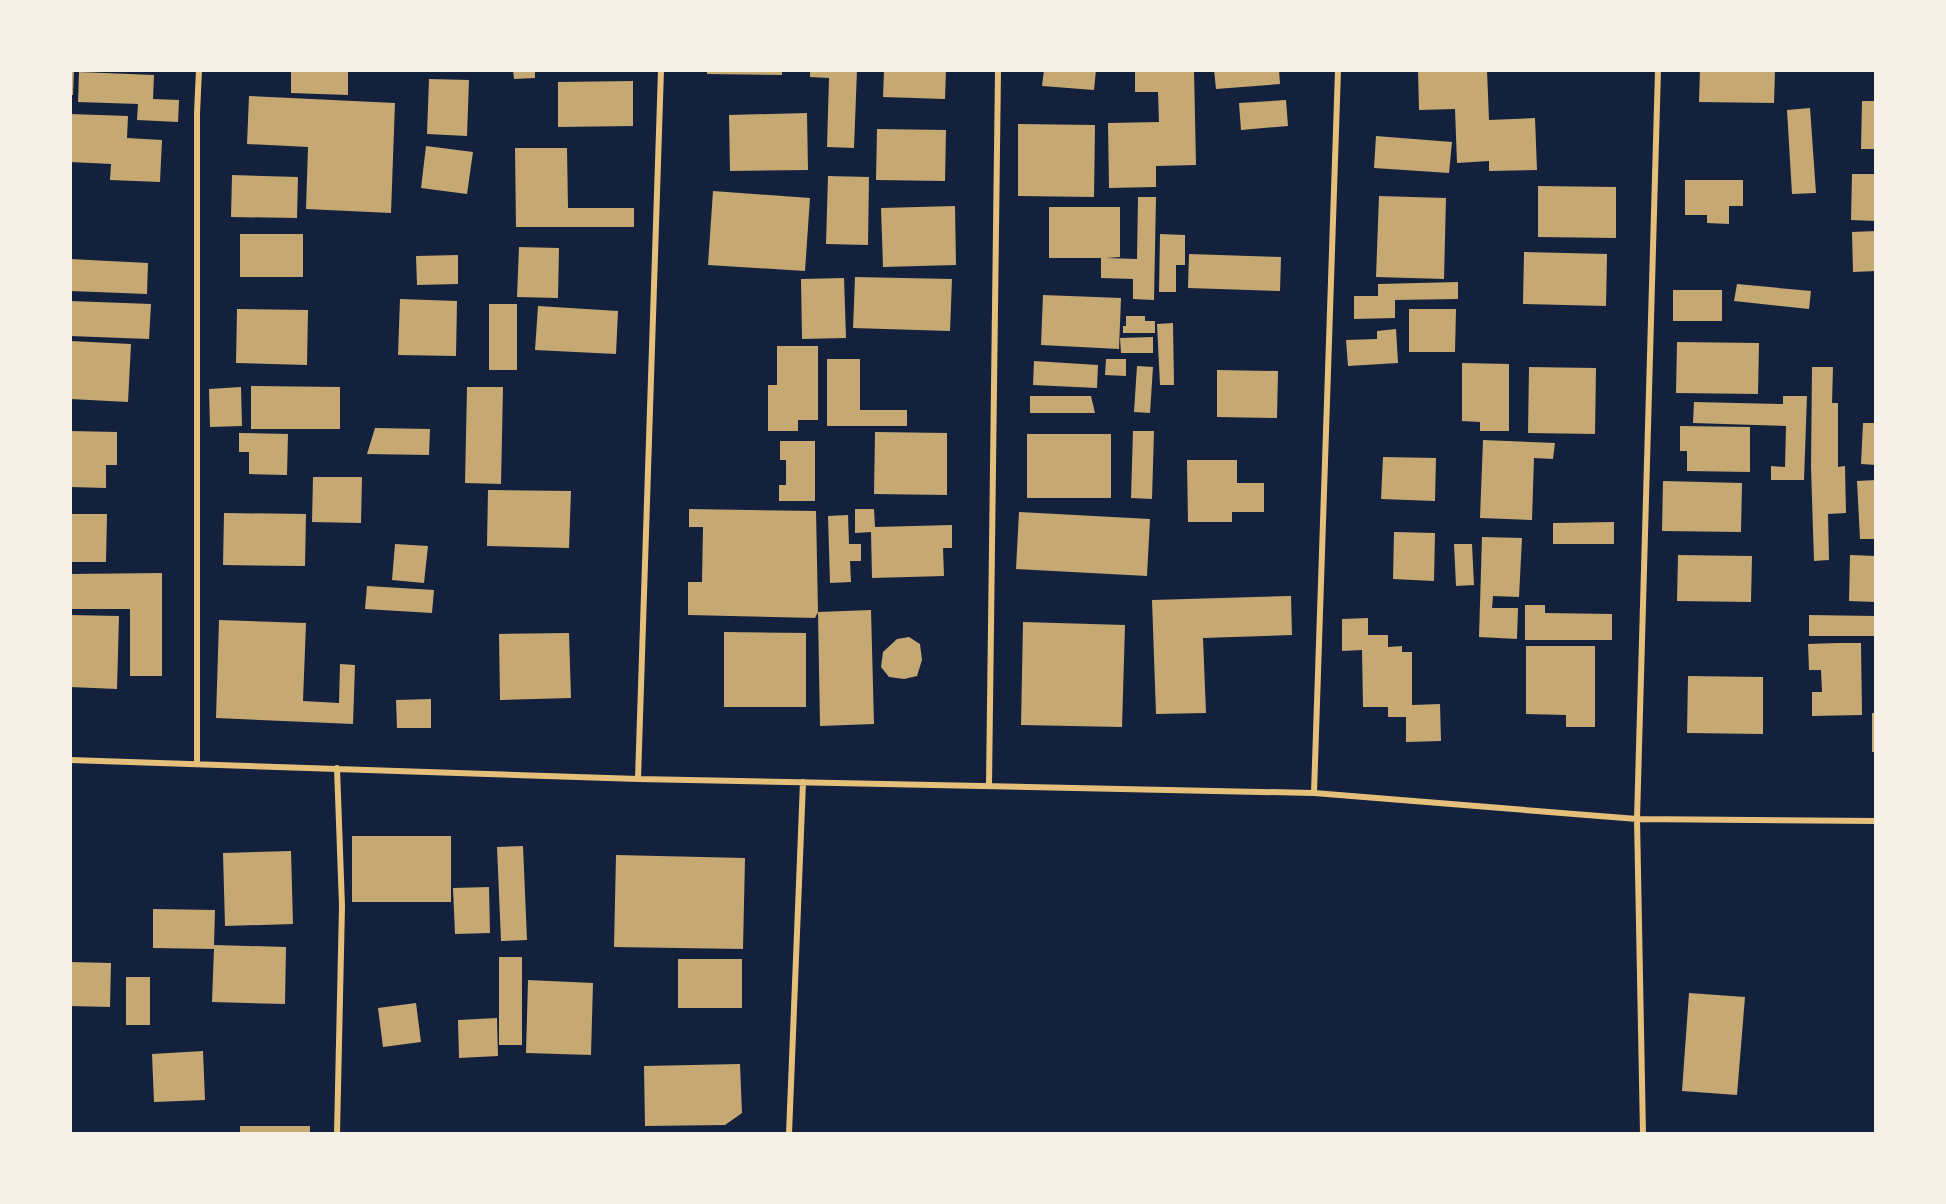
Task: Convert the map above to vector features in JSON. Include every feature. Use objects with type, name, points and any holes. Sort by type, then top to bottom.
[{"type":"street","points":[[197,763],[197,113],[199,70]]},
{"type":"street","points":[[638,779],[662,70]]},
{"type":"street","points":[[989,785],[998,70]]},
{"type":"street","points":[[1314,793],[1338,70]]},
{"type":"street","points":[[1643,1134],[1637,819],[1658,70]]},
{"type":"street","points":[[70,760],[638,779],[1314,793],[1637,819],[1875,821]]},
{"type":"street","points":[[337,1134],[342,906],[338,768]]},
{"type":"street","points":[[789,1134],[803,782]]},
{"type":"building","points":[[70,70],[74,70],[73,95],[70,95]]},
{"type":"building","points":[[291,70],[348,70],[348,95],[291,93]]},
{"type":"building","points":[[513,70],[535,70],[535,78],[514,79]]},
{"type":"building","points":[[707,70],[782,70],[782,75],[707,74]]},
{"type":"building","points":[[810,70],[857,70],[854,148],[827,147],[829,78],[810,77]]},
{"type":"building","points":[[884,70],[946,70],[945,99],[883,97]]},
{"type":"building","points":[[1044,70],[1096,70],[1094,90],[1042,86]]},
{"type":"building","points":[[1135,70],[1194,70],[1196,165],[1156,166],[1156,187],[1109,188],[1108,123],[1159,122],[1158,92],[1135,92]]},
{"type":"building","points":[[1214,70],[1279,70],[1280,84],[1216,89]]},
{"type":"building","points":[[1418,70],[1487,70],[1489,120],[1535,118],[1537,170],[1489,171],[1489,161],[1457,163],[1455,109],[1419,110]]},
{"type":"building","points":[[1700,70],[1775,70],[1774,103],[1699,102]]},
{"type":"building","points":[[79,72],[154,75],[153,99],[179,100],[178,122],[137,120],[138,104],[78,102]]},
{"type":"building","points":[[429,79],[469,80],[467,136],[427,134]]},
{"type":"building","points":[[633,81],[633,126],[558,127],[558,82]]},
{"type":"building","points":[[249,96],[395,103],[391,213],[306,209],[308,147],[247,144]]},
{"type":"building","points":[[1286,100],[1288,126],[1241,130],[1239,103]]},
{"type":"building","points":[[1862,101],[1876,101],[1876,149],[1861,149]]},
{"type":"building","points":[[1810,108],[1816,193],[1792,194],[1787,110]]},
{"type":"building","points":[[807,113],[808,170],[730,171],[729,115]]},
{"type":"building","points":[[70,114],[128,116],[127,138],[162,140],[160,182],[110,180],[111,164],[70,162]]},
{"type":"building","points":[[1018,124],[1095,125],[1094,197],[1018,196]]},
{"type":"building","points":[[877,129],[946,130],[945,181],[876,180]]},
{"type":"building","points":[[1376,136],[1452,142],[1449,173],[1374,168]]},
{"type":"building","points":[[426,146],[473,152],[467,194],[421,188]]},
{"type":"building","points":[[515,148],[567,148],[568,208],[634,208],[634,227],[516,227]]},
{"type":"building","points":[[1852,174],[1876,174],[1876,221],[1851,220]]},
{"type":"building","points":[[232,175],[298,177],[297,218],[231,217]]},
{"type":"building","points":[[828,176],[869,177],[868,245],[826,244]]},
{"type":"building","points":[[1685,180],[1743,180],[1743,206],[1729,206],[1729,224],[1707,223],[1707,215],[1685,215]]},
{"type":"building","points":[[1538,186],[1616,187],[1616,238],[1538,237]]},
{"type":"building","points":[[713,191],[810,198],[805,271],[708,265]]},
{"type":"building","points":[[1379,196],[1446,198],[1444,279],[1376,277]]},
{"type":"building","points":[[1138,197],[1156,197],[1154,300],[1133,299],[1133,279],[1101,278],[1101,258],[1049,258],[1049,207],[1120,207],[1120,257],[1106,258],[1137,259]]},
{"type":"building","points":[[955,206],[956,265],[883,267],[881,208]]},
{"type":"building","points":[[1876,231],[1876,271],[1853,272],[1852,232]]},
{"type":"building","points":[[240,234],[303,234],[303,277],[240,277]]},
{"type":"building","points":[[1160,234],[1185,235],[1185,265],[1176,265],[1176,292],[1159,292]]},
{"type":"building","points":[[519,247],[559,248],[558,298],[517,297]]},
{"type":"building","points":[[1524,252],[1607,254],[1606,306],[1523,304]]},
{"type":"building","points":[[1189,254],[1281,257],[1280,291],[1188,288]]},
{"type":"building","points":[[458,255],[458,284],[417,285],[416,256]]},
{"type":"building","points":[[70,259],[148,263],[147,294],[70,291]]},
{"type":"building","points":[[855,277],[952,279],[950,331],[853,328]]},
{"type":"building","points":[[844,278],[846,338],[802,339],[801,279]]},
{"type":"building","points":[[1458,282],[1458,299],[1395,300],[1395,318],[1354,319],[1354,296],[1378,296],[1378,284]]},
{"type":"building","points":[[1737,284],[1811,291],[1809,309],[1734,301]]},
{"type":"building","points":[[1673,290],[1722,290],[1722,321],[1673,321]]},
{"type":"building","points":[[1043,295],[1121,298],[1119,349],[1041,345]]},
{"type":"building","points":[[400,299],[457,301],[456,356],[398,355]]},
{"type":"building","points":[[70,301],[151,304],[149,339],[70,336]]},
{"type":"building","points":[[489,304],[517,304],[517,370],[489,370]]},
{"type":"building","points":[[538,306],[618,311],[616,354],[535,350]]},
{"type":"building","points":[[237,309],[308,310],[307,365],[236,363]]},
{"type":"building","points":[[1409,309],[1456,309],[1455,352],[1409,352]]},
{"type":"building","points":[[1126,316],[1145,316],[1145,321],[1155,321],[1155,333],[1123,333]]},
{"type":"building","points":[[1173,323],[1174,385],[1160,385],[1157,324]]},
{"type":"building","points":[[1396,329],[1398,363],[1348,366],[1346,340],[1377,339],[1377,331]]},
{"type":"building","points":[[1153,337],[1153,353],[1121,353],[1120,338]]},
{"type":"building","points":[[70,341],[131,344],[128,402],[70,399]]},
{"type":"building","points":[[1677,342],[1759,343],[1758,394],[1676,393]]},
{"type":"building","points":[[777,346],[818,346],[818,420],[798,420],[798,431],[768,431],[768,385],[777,385]]},
{"type":"building","points":[[827,359],[860,359],[860,410],[907,410],[907,426],[827,426]]},
{"type":"building","points":[[1106,359],[1126,359],[1126,376],[1105,375]]},
{"type":"building","points":[[1034,361],[1098,365],[1097,388],[1033,385]]},
{"type":"building","points":[[1462,363],[1509,364],[1509,431],[1480,431],[1480,422],[1462,421]]},
{"type":"building","points":[[1137,366],[1153,367],[1150,413],[1134,412]]},
{"type":"building","points":[[1529,367],[1596,368],[1595,434],[1528,433]]},
{"type":"building","points":[[1812,367],[1833,367],[1832,403],[1838,403],[1838,467],[1845,466],[1846,513],[1828,514],[1829,560],[1814,561],[1811,467]]},
{"type":"building","points":[[1217,370],[1278,371],[1277,418],[1217,417]]},
{"type":"building","points":[[251,386],[340,387],[340,429],[251,429]]},
{"type":"building","points":[[241,387],[242,426],[210,427],[209,389]]},
{"type":"building","points":[[467,387],[503,387],[501,484],[465,483]]},
{"type":"building","points":[[1030,396],[1091,396],[1095,413],[1030,413]]},
{"type":"building","points":[[1783,396],[1807,396],[1804,480],[1771,480],[1771,466],[1785,467],[1786,426],[1693,423],[1694,402],[1783,404]]},
{"type":"building","points":[[1863,423],[1876,423],[1876,465],[1861,464]]},
{"type":"building","points":[[1680,426],[1750,427],[1750,472],[1687,471],[1687,451],[1680,451]]},
{"type":"building","points":[[375,428],[430,429],[429,455],[367,454]]},
{"type":"building","points":[[70,431],[117,432],[117,465],[106,465],[106,488],[70,487]]},
{"type":"building","points":[[1133,431],[1154,431],[1152,499],[1131,498]]},
{"type":"building","points":[[875,432],[947,433],[947,495],[874,494]]},
{"type":"building","points":[[239,433],[288,434],[287,475],[249,474],[249,452],[239,452]]},
{"type":"building","points":[[1027,434],[1111,434],[1111,498],[1027,498]]},
{"type":"building","points":[[1483,440],[1555,443],[1553,459],[1534,458],[1532,520],[1480,518]]},
{"type":"building","points":[[780,441],[815,441],[815,501],[779,501],[779,485],[786,485],[786,460],[780,460]]},
{"type":"building","points":[[1383,457],[1436,458],[1435,501],[1381,499]]},
{"type":"building","points":[[1187,460],[1237,460],[1237,483],[1264,483],[1264,512],[1232,512],[1232,522],[1188,522]]},
{"type":"building","points":[[313,477],[362,477],[361,523],[312,522]]},
{"type":"building","points":[[1876,480],[1876,539],[1860,539],[1857,481]]},
{"type":"building","points":[[1663,481],[1742,483],[1741,532],[1662,531]]},
{"type":"building","points":[[488,490],[571,491],[569,548],[487,546]]},
{"type":"building","points":[[689,509],[816,511],[818,612],[815,618],[688,615],[688,582],[702,582],[703,527],[689,527]]},
{"type":"building","points":[[855,509],[874,509],[875,527],[952,525],[952,548],[943,548],[944,576],[872,578],[871,532],[855,533]]},
{"type":"building","points":[[1019,512],[1150,519],[1147,576],[1016,569]]},
{"type":"building","points":[[224,513],[306,514],[305,566],[223,565]]},
{"type":"building","points":[[70,514],[107,514],[106,562],[70,562]]},
{"type":"building","points":[[848,515],[849,544],[861,544],[861,561],[850,561],[851,582],[830,583],[828,516]]},
{"type":"building","points":[[1614,522],[1614,544],[1553,544],[1553,523]]},
{"type":"building","points":[[1394,532],[1435,533],[1434,581],[1393,579]]},
{"type":"building","points":[[1482,537],[1522,538],[1519,597],[1493,596],[1492,608],[1518,608],[1517,639],[1479,637]]},
{"type":"building","points":[[395,544],[428,546],[424,583],[392,580]]},
{"type":"building","points":[[1454,544],[1472,544],[1474,585],[1456,586]]},
{"type":"building","points":[[1678,555],[1752,556],[1751,602],[1677,601]]},
{"type":"building","points":[[1850,555],[1876,556],[1876,602],[1849,601]]},
{"type":"building","points":[[162,573],[162,676],[130,676],[130,609],[70,609],[70,574]]},
{"type":"building","points":[[367,586],[434,590],[432,613],[365,609]]},
{"type":"building","points":[[1291,596],[1292,635],[1203,638],[1206,713],[1156,714],[1152,600]]},
{"type":"building","points":[[1525,605],[1545,605],[1545,613],[1612,614],[1612,640],[1525,640]]},
{"type":"building","points":[[871,610],[874,724],[820,726],[818,612]]},
{"type":"building","points":[[70,615],[119,616],[117,689],[70,687]]},
{"type":"building","points":[[1809,615],[1876,616],[1876,636],[1809,636]]},
{"type":"building","points":[[1368,618],[1368,635],[1388,635],[1388,647],[1402,646],[1402,652],[1412,652],[1412,705],[1440,704],[1441,741],[1406,742],[1406,717],[1388,717],[1388,707],[1363,707],[1362,650],[1342,651],[1342,619]]},
{"type":"building","points":[[219,620],[306,623],[303,701],[339,703],[340,664],[355,665],[353,724],[216,718]]},
{"type":"building","points":[[1023,622],[1125,625],[1122,727],[1021,725]]},
{"type":"building","points":[[724,632],[806,633],[806,707],[724,707]]},
{"type":"building","points":[[569,633],[571,698],[500,700],[499,634]]},
{"type":"building","points":[[909,637],[920,644],[922,660],[917,676],[904,679],[889,677],[881,667],[883,652],[897,639]]},
{"type":"building","points":[[1861,643],[1862,715],[1812,716],[1812,692],[1822,692],[1821,670],[1809,670],[1808,644]]},
{"type":"building","points":[[1526,646],[1595,646],[1595,727],[1566,727],[1566,715],[1526,714]]},
{"type":"building","points":[[1688,676],[1763,677],[1763,734],[1687,733]]},
{"type":"building","points":[[431,699],[431,728],[397,728],[396,700]]},
{"type":"building","points":[[1872,713],[1876,713],[1876,752],[1872,752]]},
{"type":"building","points":[[352,836],[451,836],[451,902],[352,902]]},
{"type":"building","points":[[523,846],[527,940],[501,941],[497,847]]},
{"type":"building","points":[[291,851],[293,924],[225,926],[223,853]]},
{"type":"building","points":[[616,855],[745,858],[743,949],[614,947]]},
{"type":"building","points":[[489,887],[490,933],[455,934],[453,888]]},
{"type":"building","points":[[153,909],[215,910],[214,945],[286,947],[285,1004],[212,1002],[214,949],[153,948]]},
{"type":"building","points":[[499,957],[522,957],[522,1045],[499,1045]]},
{"type":"building","points":[[678,959],[742,959],[742,1008],[678,1008]]},
{"type":"building","points":[[70,962],[111,963],[110,1007],[70,1006]]},
{"type":"building","points":[[126,977],[150,977],[150,1025],[126,1025]]},
{"type":"building","points":[[528,980],[593,983],[591,1055],[526,1053]]},
{"type":"building","points":[[1689,993],[1745,997],[1737,1095],[1682,1091]]},
{"type":"building","points":[[416,1003],[421,1042],[383,1047],[378,1008]]},
{"type":"building","points":[[497,1018],[498,1056],[459,1058],[458,1020]]},
{"type":"building","points":[[203,1051],[205,1100],[154,1102],[152,1054]]},
{"type":"building","points":[[740,1064],[742,1113],[725,1125],[645,1126],[644,1066]]},
{"type":"building","points":[[240,1126],[310,1126],[310,1134],[240,1134]]}]
